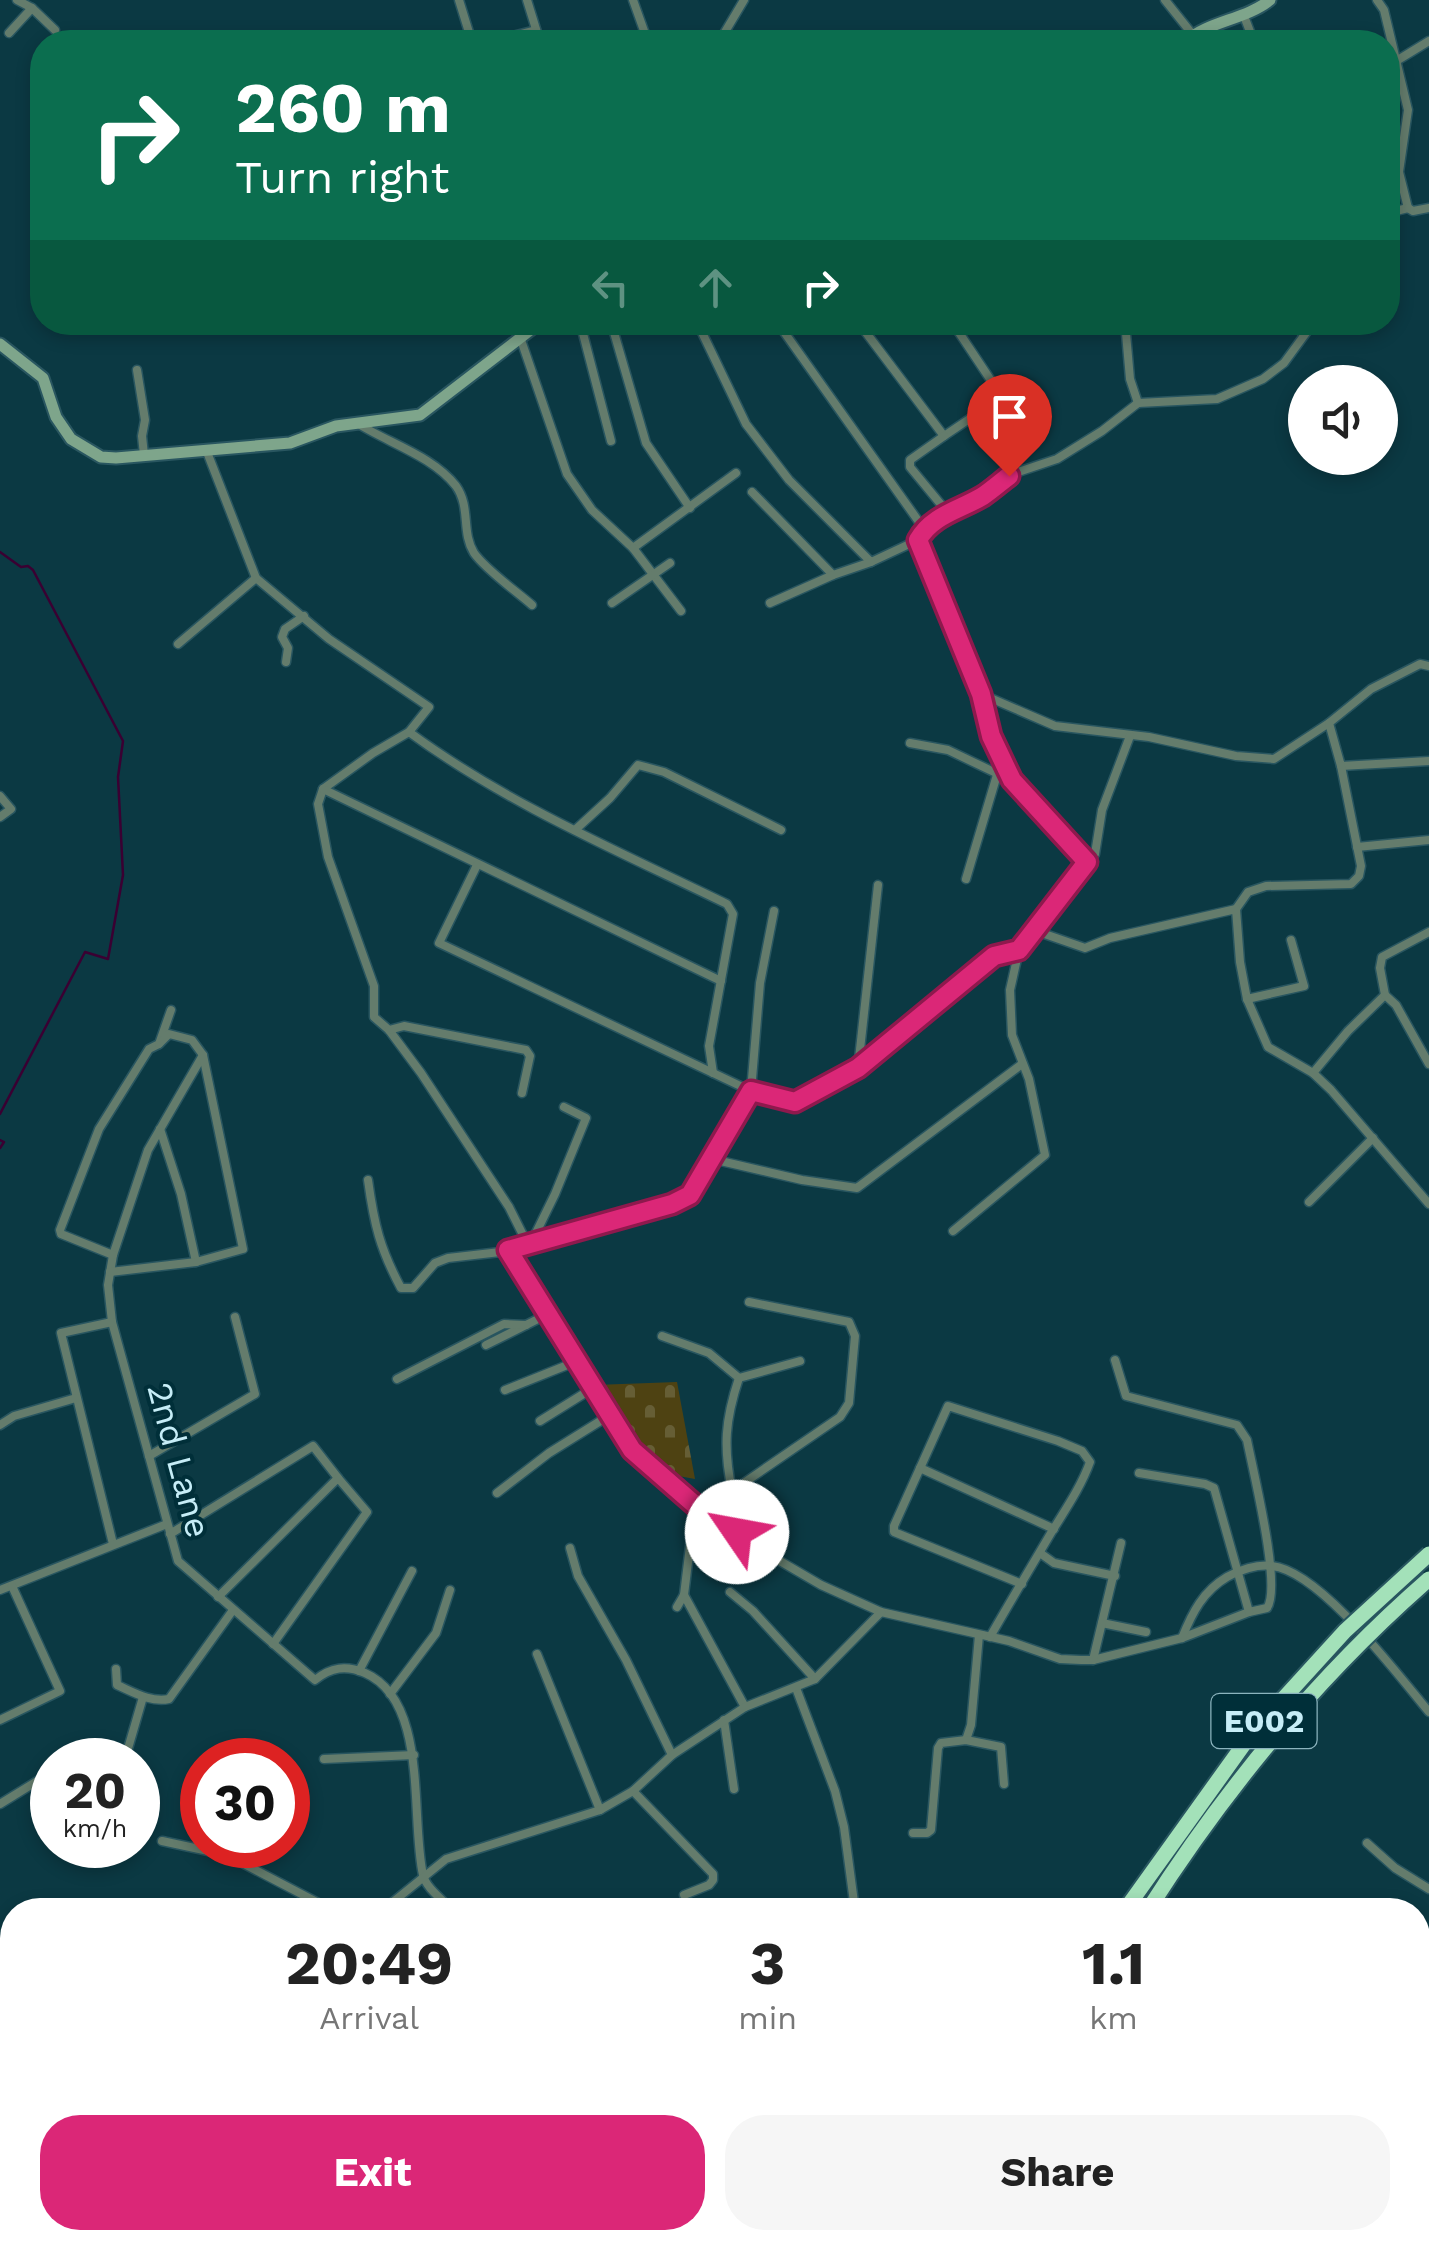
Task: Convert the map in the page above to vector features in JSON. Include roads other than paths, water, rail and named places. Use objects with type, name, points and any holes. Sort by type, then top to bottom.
[{"type":"highway","name":"E002","points":[[1134,1898],[1252,1734],[1344,1631],[1429,1554]]},
{"type":"highway","name":"E002","points":[[1157,1898],[1266,1746],[1334,1670],[1429,1579]]},
{"type":"street","points":[[17,0],[32,8],[55,30]]},
{"type":"street","points":[[458,0],[468,30]]},
{"type":"street","points":[[526,0],[536,30]]},
{"type":"street","points":[[633,0],[644,30]]},
{"type":"street","points":[[726,30],[744,0]]},
{"type":"street","points":[[1164,0],[1183,30]]},
{"type":"street","points":[[1211,30],[1270,0]]},
{"type":"street","points":[[1377,0],[1384,10],[1387,30]]},
{"type":"street","points":[[9,33],[32,8]]},
{"type":"street","points":[[1244,16],[1249,30]]},
{"type":"street","points":[[1400,60],[1429,41]]},
{"type":"street","points":[[1400,88],[1408,110],[1400,165]]},
{"type":"street","points":[[1400,176],[1408,208]]},
{"type":"street","points":[[1400,210],[1429,208]]},
{"type":"street","points":[[583,335],[611,440]]},
{"type":"street","points":[[615,335],[646,444],[690,508]]},
{"type":"street","points":[[703,335],[746,424],[789,480],[871,562]]},
{"type":"street","points":[[786,335],[924,529]]},
{"type":"street","points":[[868,335],[944,436]]},
{"type":"street","points":[[948,513],[910,467],[910,460],[1002,397],[961,335]]},
{"type":"street","points":[[1126,335],[1130,380],[1138,403]]},
{"type":"street","points":[[770,603],[918,540],[924,529],[948,513],[982,496],[1009,476],[1058,459],[1102,432],[1138,403],[1217,399],[1271,374],[1303,335]]},
{"type":"street","points":[[0,344],[43,378],[56,417],[71,439],[101,457],[290,444],[336,426],[405,419],[426,412],[520,336],[567,474],[592,510],[633,548],[681,612]]},
{"type":"street","points":[[138,370],[145,420],[144,455]]},
{"type":"street","points":[[357,424],[440,471],[455,486],[466,504],[468,536],[474,554],[532,605]]},
{"type":"street","points":[[207,452],[256,578],[329,639],[428,707],[409,732],[324,788],[318,804],[328,857],[374,986],[374,1016],[421,1072],[510,1207],[529,1247]]},
{"type":"street","points":[[633,548],[736,473]]},
{"type":"street","points":[[752,492],[833,575]]},
{"type":"street","points":[[918,540],[981,694],[991,736],[1012,780],[1087,862]]},
{"type":"street","points":[[612,603],[670,563]]},
{"type":"street","points":[[178,644],[256,578]]},
{"type":"street","points":[[286,662],[288,648],[282,638],[285,629],[304,616]]},
{"type":"street","points":[[981,694],[1055,726],[1274,759],[1371,688],[1420,664],[1429,666]]},
{"type":"street","points":[[1328,723],[1361,866],[1359,876],[1352,884],[1266,886],[1248,892],[1236,909],[1247,999],[1268,1047],[1312,1072],[1429,1204]]},
{"type":"street","points":[[409,732],[508,798],[726,904],[732,914],[709,1046],[713,1073]]},
{"type":"street","points":[[953,1231],[1045,1155],[1029,1079],[1012,1035],[1010,990],[1019,950],[1095,854],[1102,810],[1130,736]]},
{"type":"street","points":[[910,743],[948,750],[996,774]]},
{"type":"street","points":[[966,879],[1002,758]]},
{"type":"street","points":[[1340,766],[1429,762]]},
{"type":"street","points":[[574,830],[610,798],[638,765],[664,772],[781,830]]},
{"type":"street","points":[[324,788],[720,981]]},
{"type":"street","points":[[0,796],[11,809],[0,817]]},
{"type":"street","points":[[1357,847],[1429,840]]},
{"type":"street","points":[[477,865],[439,943],[751,1091],[795,1102],[858,1068],[994,956],[1019,950]]},
{"type":"street","points":[[858,1068],[878,884]]},
{"type":"street","points":[[1033,930],[1085,948],[1110,938],[1236,909]]},
{"type":"street","points":[[368,1180],[375,1231],[402,1288],[413,1288],[435,1263],[448,1258],[529,1247],[672,1204],[690,1195],[751,1091],[760,983],[774,911]]},
{"type":"street","points":[[1429,932],[1382,956],[1380,968],[1385,995],[1396,1005],[1429,1064]]},
{"type":"street","points":[[1247,999],[1304,986],[1291,940]]},
{"type":"street","points":[[1312,1072],[1385,995]]},
{"type":"street","points":[[158,1044],[171,1010]]},
{"type":"street","points":[[388,1030],[404,1026],[526,1050],[530,1056],[522,1093]]},
{"type":"street","points":[[110,1272],[196,1262],[243,1250],[203,1055],[192,1040],[169,1034],[149,1048],[99,1129],[60,1230],[68,1240],[114,1254]]},
{"type":"street","name":"2nd Lane","points":[[203,1055],[148,1150],[110,1272],[112,1322],[178,1562],[315,1680],[328,1670],[359,1671]]},
{"type":"street","points":[[712,1158],[857,1188],[1022,1064]]},
{"type":"street","points":[[529,1247],[586,1118],[564,1107]]},
{"type":"street","points":[[160,1129],[196,1262]]},
{"type":"street","points":[[1309,1202],[1373,1138]]},
{"type":"street","points":[[508,1250],[632,1450],[695,1505],[820,1584],[881,1612],[979,1634],[1060,1659],[1093,1660],[1182,1638],[1271,1604],[1270,1566],[1242,1430],[1236,1425],[1126,1396],[1116,1360]]},
{"type":"street","points":[[732,1491],[828,1426],[849,1404],[854,1336],[849,1322],[749,1302]]},
{"type":"street","points":[[486,1345],[546,1315]]},
{"type":"street","points":[[149,1456],[256,1394],[235,1318]]},
{"type":"street","points":[[112,1322],[61,1333],[112,1544]]},
{"type":"street","points":[[398,1378],[504,1324],[526,1325]]},
{"type":"street","points":[[662,1336],[709,1353],[739,1378]]},
{"type":"street","points":[[739,1378],[800,1361]]},
{"type":"street","points":[[504,1390],[576,1362]]},
{"type":"street","points":[[737,1532],[725,1457],[726,1415],[739,1378]]},
{"type":"street","points":[[540,1420],[594,1388]]},
{"type":"street","points":[[0,1424],[14,1416],[76,1398]]},
{"type":"street","points":[[990,1637],[1022,1584],[1054,1528],[1090,1462],[1082,1451],[948,1406],[894,1526],[896,1536],[1022,1584]]},
{"type":"street","points":[[498,1492],[549,1453],[610,1415]]},
{"type":"street","points":[[170,1534],[314,1446],[367,1512],[273,1644]]},
{"type":"street","points":[[920,1468],[1054,1528]]},
{"type":"street","points":[[1139,1473],[1214,1488],[1249,1612]]},
{"type":"street","points":[[218,1596],[338,1478]]},
{"type":"street","points":[[677,1606],[684,1595],[695,1505]]},
{"type":"street","points":[[0,1720],[60,1691],[4,1587],[167,1524]]},
{"type":"street","points":[[1093,1660],[1121,1542]]},
{"type":"street","points":[[570,1548],[578,1576],[626,1660],[672,1755]]},
{"type":"street","points":[[1040,1552],[1054,1563],[1115,1576]]},
{"type":"street","points":[[1182,1638],[1201,1598],[1239,1570],[1270,1566],[1290,1572],[1333,1603],[1429,1711]]},
{"type":"street","points":[[412,1572],[359,1671],[374,1677],[390,1694],[404,1720],[414,1755],[414,1816],[424,1880],[441,1898]]},
{"type":"street","points":[[390,1694],[436,1633],[450,1590]]},
{"type":"street","points":[[730,1592],[753,1611],[815,1679]]},
{"type":"street","points":[[684,1595],[745,1707]]},
{"type":"street","points":[[116,1669],[116,1685],[160,1701],[169,1699],[233,1610]]},
{"type":"street","points":[[400,1898],[446,1859],[600,1810],[633,1791],[672,1755],[745,1707],[815,1679],[881,1612]]},
{"type":"street","points":[[1102,1623],[1146,1632]]},
{"type":"street","points":[[966,1740],[971,1725],[979,1634]]},
{"type":"street","points":[[538,1654],[600,1810]]},
{"type":"street","points":[[796,1688],[840,1808],[853,1898]]},
{"type":"street","points":[[132,1738],[143,1696]]},
{"type":"street","points":[[724,1720],[734,1789]]},
{"type":"street","points":[[913,1832],[931,1830],[941,1743],[966,1740],[1002,1747],[1004,1784]]},
{"type":"street","points":[[324,1760],[414,1755]]},
{"type":"street","points":[[0,1804],[30,1786]]},
{"type":"street","points":[[633,1791],[713,1874],[709,1886],[684,1895]]},
{"type":"street","points":[[162,1840],[227,1855],[309,1898]]},
{"type":"street","points":[[1368,1843],[1395,1868],[1429,1890]]},
{"type":"waterway","points":[[0,552],[21,567],[33,570],[123,741],[118,777],[123,875],[108,959],[85,952],[0,1114]]},
{"type":"waterway","points":[[0,1140],[4,1142],[0,1148]]}]
